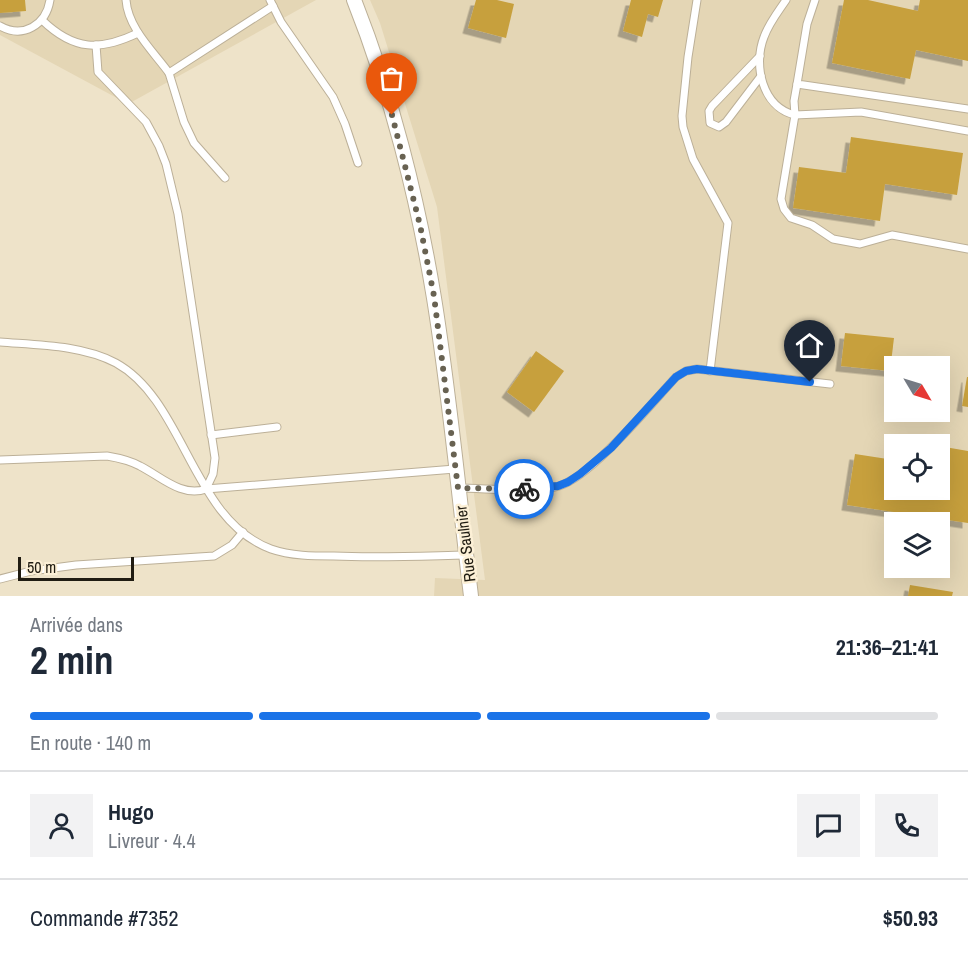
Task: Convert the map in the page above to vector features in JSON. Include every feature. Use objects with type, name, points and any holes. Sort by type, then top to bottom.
[{"type":"street","name":"Rue Saulnier","points":[[354,0],[374,51],[389,102],[420,225],[438,324],[471,596]]},
{"type":"lane","points":[[0,26],[11,31],[34,27],[42,20],[50,0]]},
{"type":"lane","points":[[126,0],[130,17],[138,33],[169,73],[184,122],[194,143],[225,178]]},
{"type":"lane","points":[[697,0],[687,68],[683,127],[693,159],[728,223],[710,371]]},
{"type":"lane","points":[[786,0],[764,38],[760,56],[764,87],[783,111],[795,115],[861,112],[968,131]]},
{"type":"lane","points":[[815,0],[807,24],[794,101],[795,115],[782,199],[784,209],[791,218],[812,225],[832,239],[860,244],[892,236],[968,249]]},
{"type":"lane","points":[[169,73],[271,3],[281,22],[333,97],[345,124],[358,164]]},
{"type":"lane","points":[[42,20],[61,37],[96,45],[120,42],[138,33]]},
{"type":"lane","points":[[96,45],[98,72],[146,122],[166,164],[178,214],[211,435],[214,466],[207,489]]},
{"type":"lane","points":[[760,56],[712,106],[709,111],[710,123],[719,127],[726,123],[761,76]]},
{"type":"lane","points":[[797,84],[968,109]]},
{"type":"lane","points":[[0,342],[80,351],[117,364],[130,374],[154,400],[207,489],[230,519],[243,532],[269,548],[285,553],[311,556],[373,558],[466,555]]},
{"type":"lane","points":[[458,488],[539,489],[568,482],[611,448],[676,377],[686,371],[697,369],[830,384]]},
{"type":"lane","points":[[211,435],[277,426]]},
{"type":"lane","points":[[0,460],[107,456],[124,458],[177,487],[198,492],[207,489],[455,470]]},
{"type":"lane","points":[[0,579],[31,571],[76,565],[214,556],[232,545],[243,532]]},
{"type":"shaded area","points":[[0,0],[316,0],[128,104],[0,35]]},
{"type":"shaded area","points":[[370,0],[968,0],[968,596],[434,596],[435,578],[485,580],[437,207],[380,23]]},
{"type":"building","points":[[0,0],[25,0],[26,11],[0,13]]},
{"type":"building","points":[[476,0],[497,0],[514,4],[506,38],[468,28]]},
{"type":"building","points":[[631,0],[663,0],[658,17],[648,14],[642,37],[623,31]]},
{"type":"building","points":[[844,0],[868,0],[918,11],[920,0],[968,0],[968,61],[916,50],[910,79],[832,63]]},
{"type":"building","points":[[851,137],[963,153],[957,195],[885,184],[880,221],[793,208],[799,167],[846,173]]},
{"type":"building","points":[[845,333],[894,338],[892,356],[884,356],[884,370],[841,366]]},
{"type":"building","points":[[536,351],[564,371],[534,412],[507,392]]},
{"type":"building","points":[[968,377],[968,407],[962,406]]},
{"type":"building","points":[[950,448],[968,451],[968,523],[950,520],[950,512],[894,512],[847,505],[855,454],[884,458],[884,500],[950,500]]},
{"type":"building","points":[[910,585],[953,592],[952,596],[908,596]]},
{"type":"way so far","points":[[392,115],[420,225],[434,296],[458,488],[524,489]]},
{"type":"route","points":[[524,489],[558,486],[580,474],[611,448],[676,377],[686,371],[697,369],[810,382]]}]
